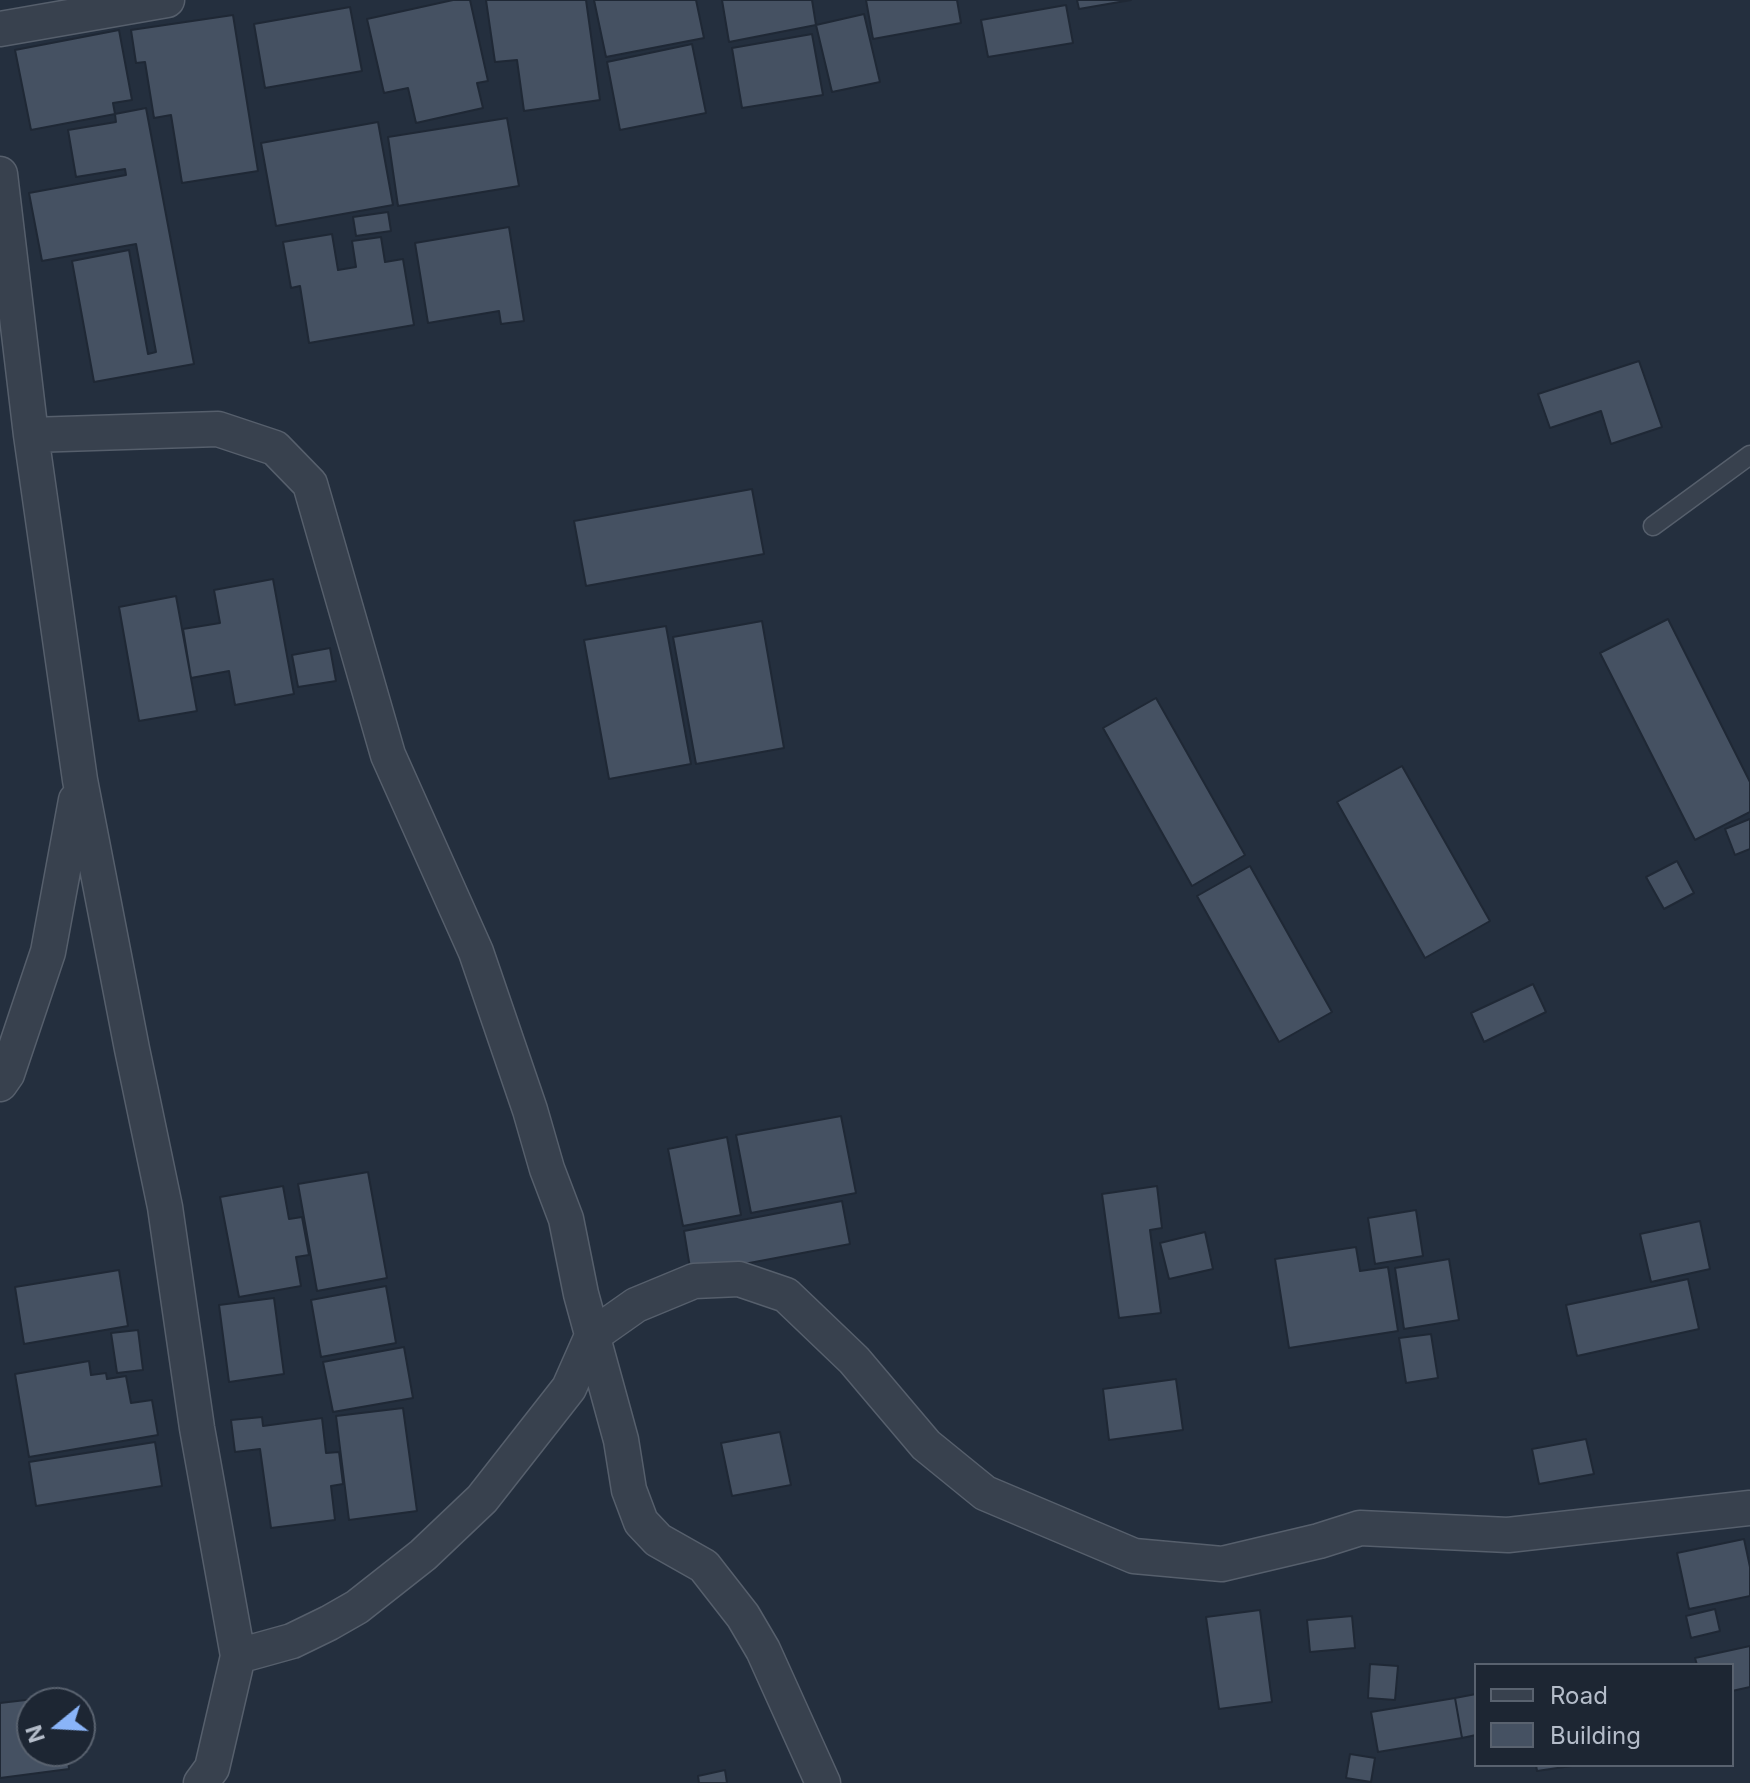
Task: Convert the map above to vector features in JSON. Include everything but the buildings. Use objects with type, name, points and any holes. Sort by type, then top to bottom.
[{"type":"street","points":[[0,29],[167,0]]},
{"type":"street","points":[[0,174],[31,435],[80,780],[165,1207],[197,1428],[238,1656],[212,1768],[201,1783]]},
{"type":"street","points":[[31,435],[218,429],[275,448],[310,484],[388,755],[476,952],[566,1219],[592,1336],[621,1440],[629,1490],[641,1522],[658,1540],[704,1566],[743,1616],[763,1650],[823,1783]]},
{"type":"street","points":[[0,1084],[7,1074],[48,952],[80,780]]},
{"type":"street","points":[[238,1656],[292,1641],[329,1623],[357,1607],[423,1555],[482,1499],[569,1388],[592,1336],[636,1305],[694,1281],[739,1279],[786,1295],[854,1360],[926,1445],[985,1493],[1134,1556],[1222,1564],[1360,1528],[1508,1535],[1750,1508]]},
{"type":"lane","points":[[1653,526],[1750,455]]}]
